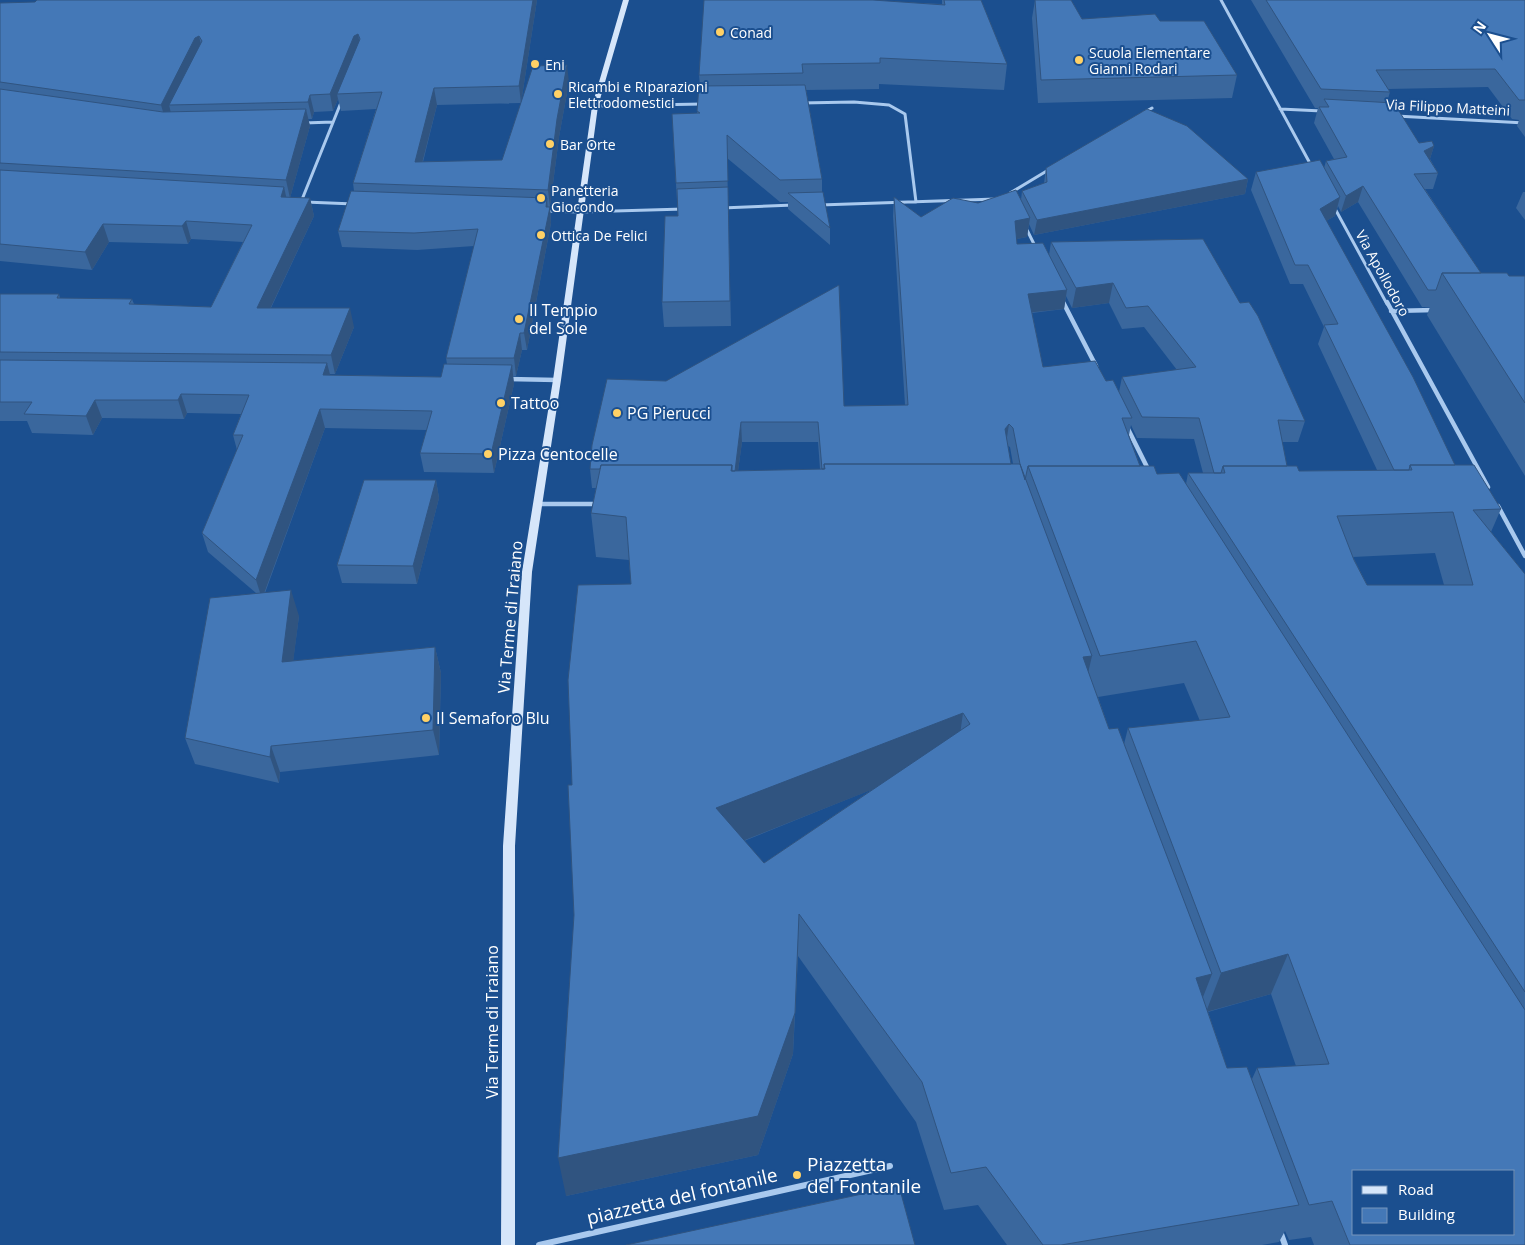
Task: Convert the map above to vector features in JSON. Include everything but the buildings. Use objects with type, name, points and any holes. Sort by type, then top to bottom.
[{"type":"main road","name":"Via Terme di Traiano","points":[[508,1245],[509,846],[527,572],[539,504],[595,106],[626,0]]},
{"type":"street","points":[[1221,0],[1317,176]]},
{"type":"street","points":[[301,202],[344,97]]},
{"type":"street","points":[[794,103],[854,102],[889,105],[905,114],[916,202]]},
{"type":"street","points":[[595,106],[704,104]]},
{"type":"street","points":[[1137,117],[1152,108]]},
{"type":"street","points":[[1280,109],[1329,112]]},
{"type":"street","name":"Via Filippo Matteini","points":[[1388,115],[1525,123]]},
{"type":"street","points":[[294,123],[334,122]]},
{"type":"street","points":[[1009,194],[1051,169]]},
{"type":"street","points":[[818,205],[1001,199]]},
{"type":"street","points":[[292,201],[361,204]]},
{"type":"street","name":"Via Apollodoro","points":[[1331,202],[1491,495]]},
{"type":"street","points":[[719,208],[798,205]]},
{"type":"street","points":[[540,210],[580,212],[689,208]]},
{"type":"street","points":[[1024,224],[1042,259]]},
{"type":"street","points":[[1059,294],[1099,372]]},
{"type":"street","points":[[1391,311],[1439,310]]},
{"type":"street","points":[[498,379],[557,380]]},
{"type":"street","points":[[1125,424],[1152,476]]},
{"type":"street","points":[[1496,503],[1525,556]]},
{"type":"street","points":[[539,504],[608,504]]},
{"type":"street","name":"piazzetta del fontanile","points":[[539,1245],[890,1166]]},
{"type":"street","points":[[1278,1226],[1285,1245]]},
{"type":"place","name":"Conad","points":[[720,32]]},
{"type":"place","name":"Scuola Elementare Gianni Rodari","points":[[1079,60]]},
{"type":"place","name":"Eni","points":[[535,64]]},
{"type":"place","name":"Ricambi e RIparazioni Elettrodomestici","points":[[558,94]]},
{"type":"place","name":"Bar Orte","points":[[550,144]]},
{"type":"place","name":"Panetteria Giocondo","points":[[541,198]]},
{"type":"place","name":"Ottica De Felici","points":[[541,235]]},
{"type":"place","name":"Il Tempio del Sole","points":[[519,319]]},
{"type":"place","name":"Tattoo","points":[[501,403]]},
{"type":"place","name":"PG Pierucci","points":[[617,413]]},
{"type":"place","name":"Pizza Centocelle","points":[[488,454]]},
{"type":"place","name":"Il Semaforo Blu","points":[[426,718]]},
{"type":"place","name":"Piazzetta del Fontanile","points":[[797,1175]]}]
